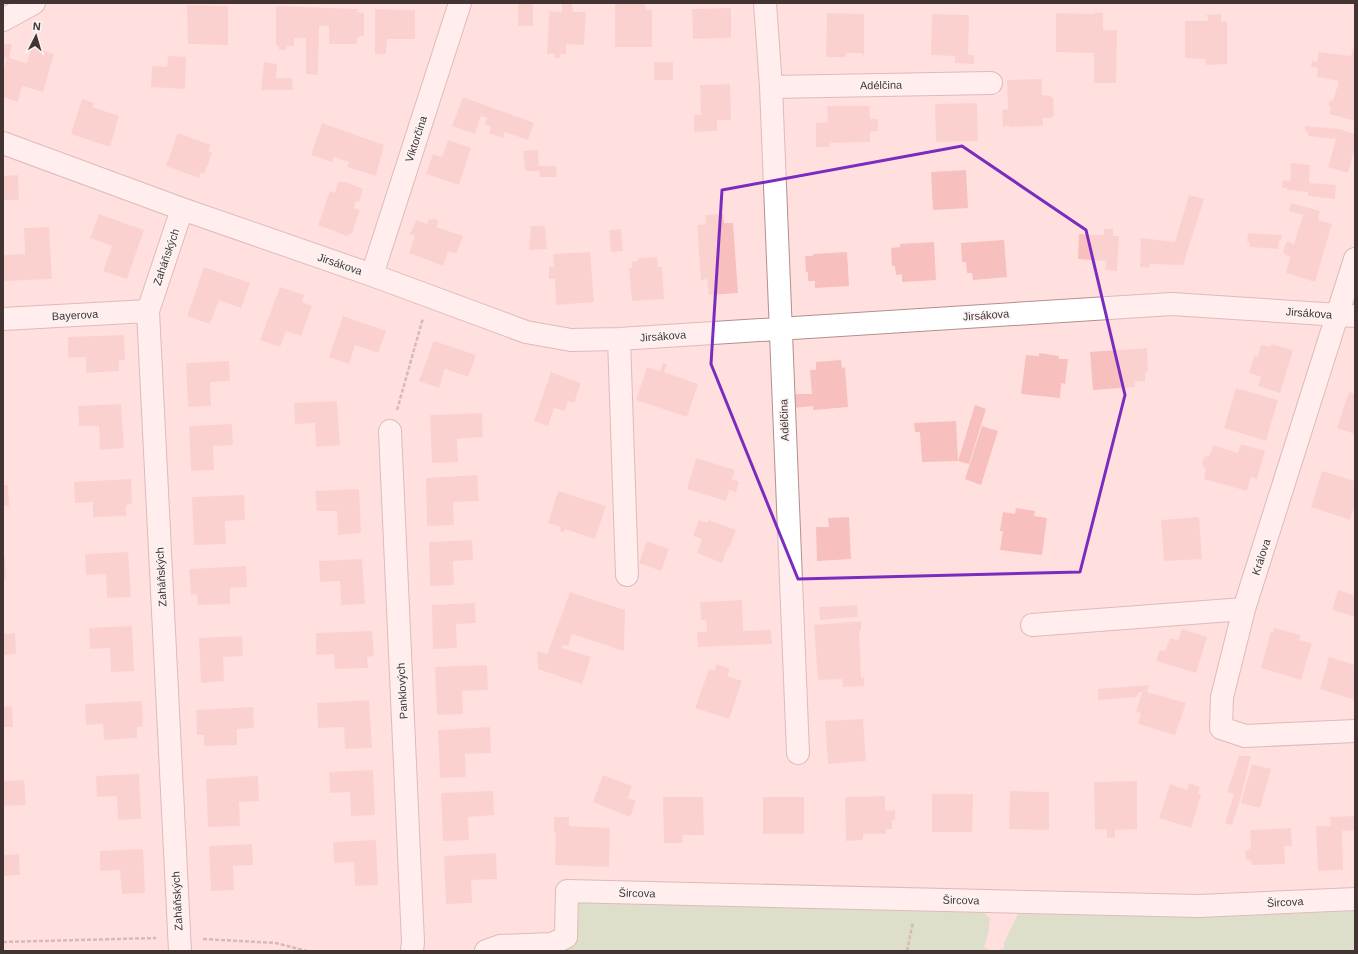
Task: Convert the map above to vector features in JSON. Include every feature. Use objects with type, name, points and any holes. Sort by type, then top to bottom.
[{"type":"street","points":[[3,20],[34,3]]},
{"type":"street","name":"Viktorčina","points":[[372,275],[460,3]]},
{"type":"street","name":"Adélčina","points":[[765,3],[771,87],[798,753]]},
{"type":"street","name":"Adélčina","points":[[771,87],[991,83]]},
{"type":"street","name":"Jirsákova","points":[[3,143],[182,209],[372,275],[526,332],[571,340],[619,339],[1172,304],[1346,316]]},
{"type":"street","name":"Zaháňských","points":[[180,951],[148,311],[182,209]]},
{"type":"street","name":"Králova","points":[[1355,259],[1346,316],[1244,609],[1222,697],[1221,728],[1245,736],[1355,731]]},
{"type":"street","name":"Bayerova","points":[[3,319],[148,311]]},
{"type":"street","points":[[619,339],[627,574]]},
{"type":"street","name":"Panklových","points":[[390,431],[413,934],[412,951]]},
{"type":"street","points":[[1032,625],[1244,609]]},
{"type":"street","name":"Šircova","points":[[486,951],[500,946],[552,944],[566,937],[567,891],[1199,906],[1355,899]]},
{"type":"path","points":[[390,431],[429,297]]},
{"type":"path","points":[[907,951],[919,899]]},
{"type":"highlighted area","points":[[962,146],[1086,230],[1125,395],[1080,572],[798,579],[711,364],[722,190]]},
{"type":"green space","points":[[579,902],[649,902],[984,913],[990,918],[988,935],[984,947],[992,951],[536,951],[573,926]]},
{"type":"green space","points":[[1355,911],[1355,951],[995,951],[1004,948],[1004,943],[1018,914],[1214,917]]},
{"type":"building","points":[[518,3],[533,3],[533,26],[518,26]]},
{"type":"building","points":[[572,3],[573,12],[586,12],[584,45],[566,44],[566,54],[560,54],[560,58],[555,58],[555,54],[547,54],[549,11],[562,12],[562,4]]},
{"type":"building","points":[[615,3],[645,4],[646,10],[652,10],[652,47],[615,47]]},
{"type":"building","points":[[187,5],[228,6],[228,45],[188,44]]},
{"type":"building","points":[[276,6],[358,9],[358,12],[364,13],[364,36],[357,37],[357,44],[329,44],[329,26],[319,26],[318,75],[306,74],[306,38],[294,38],[294,46],[287,46],[286,50],[279,50],[279,46],[276,46]]},
{"type":"building","points":[[731,8],[731,38],[693,39],[692,9]]},
{"type":"building","points":[[375,9],[415,10],[415,39],[387,39],[386,54],[375,54]]},
{"type":"building","points":[[1095,12],[1103,13],[1103,30],[1117,30],[1116,83],[1094,83],[1094,53],[1056,52],[1056,13],[1095,14]]},
{"type":"building","points":[[827,13],[864,14],[864,56],[862,53],[846,53],[846,57],[826,57]]},
{"type":"building","points":[[932,14],[969,15],[968,55],[974,55],[974,64],[955,63],[955,56],[931,55]]},
{"type":"building","points":[[1221,14],[1221,21],[1227,21],[1227,64],[1206,65],[1205,59],[1185,58],[1185,21],[1208,21],[1208,16],[1204,15]]},
{"type":"building","points":[[1355,43],[1355,121],[1329,114],[1331,107],[1328,105],[1330,100],[1333,101],[1339,81],[1317,77],[1318,68],[1311,67],[1312,60],[1317,62],[1319,52],[1351,56]]},
{"type":"building","points":[[3,44],[12,44],[9,58],[27,63],[32,47],[54,54],[43,92],[22,86],[18,102],[3,97],[3,71],[7,58],[5,57],[3,62]]},
{"type":"building","points":[[168,56],[186,57],[185,89],[151,87],[152,66],[167,67]]},
{"type":"building","points":[[264,62],[277,64],[276,78],[292,78],[293,90],[261,90]]},
{"type":"building","points":[[654,62],[673,62],[673,80],[654,80]]},
{"type":"building","points":[[1042,79],[1042,95],[1053,98],[1054,115],[1051,118],[1043,118],[1043,126],[1009,127],[1009,125],[1003,127],[1002,110],[1008,109],[1007,80]]},
{"type":"building","points":[[730,84],[731,120],[717,120],[717,131],[694,132],[694,115],[701,115],[700,85]]},
{"type":"building","points":[[463,97],[534,123],[528,140],[505,132],[503,138],[489,133],[491,127],[485,124],[487,118],[481,116],[475,134],[452,126]]},
{"type":"building","points":[[82,99],[94,103],[92,107],[119,116],[110,147],[71,134]]},
{"type":"building","points":[[977,103],[978,141],[936,142],[935,104]]},
{"type":"building","points":[[827,106],[869,106],[870,119],[878,119],[878,131],[870,132],[870,142],[830,143],[830,147],[816,147],[816,123],[828,122]]},
{"type":"building","points":[[322,123],[384,145],[376,176],[347,167],[349,162],[334,157],[332,162],[311,155]]},
{"type":"building","points":[[1305,126],[1340,129],[1355,134],[1355,148],[1348,173],[1328,167],[1336,139],[1308,136],[1308,132],[1305,131]]},
{"type":"building","points":[[178,133],[211,145],[208,151],[212,153],[207,168],[206,167],[204,174],[201,172],[199,178],[166,166]]},
{"type":"building","points":[[448,140],[471,148],[459,185],[426,174],[433,154],[442,157]]},
{"type":"building","points":[[538,150],[539,166],[556,166],[557,177],[540,177],[539,171],[525,171],[523,151]]},
{"type":"building","points":[[1291,163],[1310,165],[1309,183],[1336,185],[1335,199],[1308,196],[1308,192],[1287,190],[1287,188],[1282,188],[1283,180],[1290,181]]},
{"type":"building","points":[[966,170],[968,208],[933,210],[931,172]]},
{"type":"building","points":[[18,175],[19,200],[3,200],[3,176]]},
{"type":"building","points":[[338,182],[346,182],[363,189],[359,202],[356,201],[354,208],[360,210],[352,233],[347,236],[318,225],[330,191],[335,193]]},
{"type":"building","points":[[1189,195],[1204,199],[1183,265],[1150,264],[1149,268],[1140,267],[1141,238],[1175,242]]},
{"type":"building","points":[[1291,203],[1320,211],[1318,220],[1332,224],[1315,282],[1286,273],[1290,257],[1284,254],[1283,251],[1287,241],[1294,244],[1303,215],[1289,211]]},
{"type":"building","points":[[99,214],[144,230],[127,279],[103,271],[112,246],[90,238]]},
{"type":"building","points":[[723,214],[724,223],[733,223],[738,293],[709,295],[707,279],[701,280],[697,225],[706,224],[705,215]]},
{"type":"building","points":[[433,218],[439,221],[436,227],[463,236],[456,254],[448,251],[443,266],[409,253],[415,236],[410,234],[416,220],[427,224],[429,219],[432,220]]},
{"type":"building","points":[[531,226],[545,226],[547,249],[529,250]]},
{"type":"building","points":[[49,227],[52,279],[4,281],[3,255],[25,254],[24,228]]},
{"type":"building","points":[[621,229],[623,251],[611,252],[609,230]]},
{"type":"building","points":[[1104,229],[1113,229],[1113,236],[1119,236],[1117,271],[1105,270],[1106,261],[1078,259],[1079,234],[1104,235]]},
{"type":"building","points":[[1248,233],[1282,235],[1281,240],[1279,240],[1278,249],[1249,247],[1250,242],[1247,242]]},
{"type":"building","points":[[1004,240],[1007,277],[973,280],[972,273],[967,273],[966,262],[962,262],[961,243]]},
{"type":"building","points":[[934,242],[936,280],[902,282],[902,274],[896,275],[895,266],[892,266],[891,248],[900,247],[900,244]]},
{"type":"building","points":[[590,252],[594,302],[556,305],[555,279],[549,279],[549,267],[554,267],[553,254]]},
{"type":"building","points":[[847,252],[849,286],[815,288],[815,281],[808,281],[805,256],[813,256],[813,254]]},
{"type":"building","points":[[657,257],[658,267],[662,267],[664,299],[632,301],[629,268],[632,268],[632,261],[638,261],[638,258]]},
{"type":"building","points":[[204,267],[250,283],[241,308],[219,300],[210,324],[187,316]]},
{"type":"building","points":[[280,287],[304,295],[302,302],[312,306],[301,336],[286,331],[280,347],[260,340]]},
{"type":"building","points":[[343,316],[386,331],[378,353],[355,345],[349,364],[329,357]]},
{"type":"building","points":[[124,335],[125,360],[119,360],[119,371],[86,373],[86,357],[68,358],[68,337]]},
{"type":"building","points":[[434,341],[476,355],[468,377],[445,369],[439,388],[419,381]]},
{"type":"building","points":[[1271,344],[1293,350],[1280,393],[1258,386],[1261,377],[1249,373],[1254,356],[1258,356],[1261,345],[1271,347]]},
{"type":"building","points":[[1147,348],[1148,371],[1145,372],[1145,381],[1135,382],[1135,387],[1093,390],[1090,352]]},
{"type":"building","points":[[1039,353],[1059,356],[1059,359],[1068,359],[1065,384],[1061,383],[1060,398],[1021,394],[1026,355],[1039,356]]},
{"type":"building","points":[[841,360],[842,368],[845,367],[848,407],[813,410],[813,406],[793,408],[793,394],[812,394],[810,370],[816,370],[816,362]]},
{"type":"building","points":[[229,361],[230,381],[210,382],[211,406],[188,407],[186,363]]},
{"type":"building","points":[[663,363],[667,364],[664,372],[698,384],[687,417],[636,400],[647,367],[660,371]]},
{"type":"building","points":[[551,372],[581,383],[574,403],[568,401],[565,411],[554,408],[548,426],[534,421]]},
{"type":"building","points":[[1236,388],[1278,400],[1266,441],[1224,428]]},
{"type":"building","points":[[1349,392],[1355,394],[1355,434],[1337,428]]},
{"type":"building","points":[[337,401],[340,445],[316,447],[315,423],[295,424],[294,403]]},
{"type":"building","points":[[121,404],[124,448],[100,450],[99,426],[79,426],[78,406]]},
{"type":"building","points":[[975,405],[986,409],[969,464],[958,461]]},
{"type":"building","points":[[482,413],[483,437],[457,439],[458,462],[432,463],[430,415]]},
{"type":"building","points":[[956,421],[958,461],[922,462],[920,432],[915,432],[914,423]]},
{"type":"building","points":[[232,424],[233,445],[213,446],[214,470],[191,471],[189,426]]},
{"type":"building","points":[[982,426],[998,431],[981,485],[965,479]]},
{"type":"building","points":[[1241,444],[1265,451],[1257,479],[1251,477],[1247,491],[1204,479],[1206,470],[1202,464],[1204,457],[1210,455],[1213,445],[1238,453]]},
{"type":"building","points":[[696,458],[735,470],[732,479],[739,482],[736,492],[729,490],[726,501],[687,489]]},
{"type":"building","points":[[1322,471],[1355,481],[1355,504],[1350,520],[1311,507]]},
{"type":"building","points":[[477,475],[479,501],[453,502],[454,525],[427,526],[426,478]]},
{"type":"building","points":[[131,479],[132,504],[126,505],[126,516],[93,517],[93,502],[75,503],[74,482]]},
{"type":"building","points":[[3,485],[8,485],[9,506],[3,506]]},
{"type":"building","points":[[359,489],[361,533],[338,535],[337,511],[317,511],[315,491]]},
{"type":"building","points":[[558,491],[606,506],[595,539],[565,529],[564,533],[560,531],[561,527],[548,523]]},
{"type":"building","points":[[244,495],[245,520],[225,521],[226,544],[194,545],[192,497]]},
{"type":"building","points":[[1016,508],[1035,511],[1034,516],[1047,518],[1042,555],[1000,550],[1003,531],[1000,531],[1003,512],[1015,514]]},
{"type":"building","points":[[849,517],[851,559],[817,561],[816,527],[829,527],[828,518]]},
{"type":"building","points":[[1199,517],[1202,559],[1164,561],[1161,520]]},
{"type":"building","points":[[699,520],[707,523],[709,520],[736,530],[722,563],[697,553],[702,539],[693,536]]},
{"type":"building","points":[[472,540],[473,560],[453,561],[454,585],[430,586],[429,542]]},
{"type":"building","points":[[647,541],[669,549],[661,571],[639,563]]},
{"type":"building","points":[[128,552],[131,597],[107,598],[106,574],[86,575],[85,554]]},
{"type":"building","points":[[3,558],[5,558],[6,579],[3,579]]},
{"type":"building","points":[[362,559],[365,604],[341,605],[340,581],[320,582],[319,561]]},
{"type":"building","points":[[246,566],[247,587],[230,588],[230,604],[198,605],[197,594],[191,595],[189,569]]},
{"type":"building","points":[[1338,590],[1355,596],[1355,617],[1332,610]]},
{"type":"building","points":[[570,592],[625,610],[624,651],[572,634],[568,646],[563,645],[562,648],[591,657],[582,684],[538,669],[537,651],[547,654]]},
{"type":"building","points":[[742,600],[743,631],[771,630],[772,644],[698,647],[697,632],[707,632],[706,620],[701,620],[700,602]]},
{"type":"building","points":[[475,603],[476,623],[456,624],[457,648],[433,649],[432,605]]},
{"type":"building","points":[[857,605],[858,617],[820,620],[819,607]]},
{"type":"building","points":[[861,621],[861,631],[859,631],[861,678],[864,678],[864,686],[843,687],[842,679],[818,680],[814,625]]},
{"type":"building","points":[[132,626],[134,671],[111,672],[110,648],[90,649],[89,628]]},
{"type":"building","points":[[1274,628],[1301,635],[1299,640],[1312,643],[1301,680],[1261,668],[1271,631],[1273,632]]},
{"type":"building","points":[[1182,629],[1207,637],[1196,673],[1156,661],[1160,650],[1165,651],[1170,638],[1178,640]]},
{"type":"building","points":[[372,631],[374,656],[367,657],[368,668],[335,669],[334,654],[316,655],[316,633]]},
{"type":"building","points":[[15,633],[16,654],[3,655],[3,634]]},
{"type":"building","points":[[242,636],[243,656],[223,657],[224,681],[201,683],[199,638]]},
{"type":"building","points":[[1329,657],[1355,665],[1355,700],[1320,689]]},
{"type":"building","points":[[717,664],[730,669],[727,676],[742,681],[729,719],[695,708],[709,669],[714,671]]},
{"type":"building","points":[[487,665],[488,690],[462,691],[463,714],[437,715],[435,667]]},
{"type":"building","points":[[1149,685],[1147,692],[1186,703],[1175,735],[1138,724],[1141,713],[1136,712],[1142,692],[1139,692],[1137,697],[1098,700],[1098,689]]},
{"type":"building","points":[[369,700],[372,748],[345,749],[344,727],[318,728],[317,703]]},
{"type":"building","points":[[142,701],[143,727],[137,727],[137,738],[104,740],[103,724],[86,725],[85,704]]},
{"type":"building","points":[[12,706],[13,727],[3,727],[3,707]]},
{"type":"building","points":[[253,707],[254,728],[237,729],[237,745],[204,746],[204,735],[197,735],[196,710]]},
{"type":"building","points":[[863,719],[866,761],[828,764],[825,721]]},
{"type":"building","points":[[490,727],[491,753],[465,754],[466,777],[440,778],[438,730]]},
{"type":"building","points":[[1239,756],[1251,756],[1232,825],[1225,823],[1234,794],[1227,792]]},
{"type":"building","points":[[1252,764],[1271,769],[1260,808],[1241,803]]},
{"type":"building","points":[[373,770],[375,815],[351,816],[350,792],[330,793],[329,772]]},
{"type":"building","points":[[139,774],[141,819],[118,820],[117,796],[97,797],[96,776]]},
{"type":"building","points":[[603,775],[632,786],[628,798],[636,801],[630,817],[593,802]]},
{"type":"building","points":[[258,776],[259,801],[239,802],[240,826],[208,827],[206,779]]},
{"type":"building","points":[[24,780],[26,805],[3,806],[3,781]]},
{"type":"building","points":[[1137,781],[1137,829],[1115,830],[1115,838],[1107,838],[1107,829],[1095,830],[1094,782]]},
{"type":"building","points":[[1189,783],[1200,787],[1198,794],[1201,795],[1191,828],[1159,818],[1170,784],[1187,790]]},
{"type":"building","points":[[493,791],[494,815],[468,817],[469,840],[443,841],[441,793]]},
{"type":"building","points":[[1010,791],[1049,792],[1049,830],[1009,829]]},
{"type":"building","points":[[932,794],[973,794],[972,832],[932,832]]},
{"type":"building","points":[[885,796],[885,811],[895,810],[895,820],[892,820],[892,829],[886,829],[886,834],[863,834],[863,840],[846,841],[845,797]]},
{"type":"building","points":[[663,797],[703,797],[704,835],[682,835],[683,843],[664,843]]},
{"type":"building","points":[[763,797],[804,797],[804,834],[763,834]]},
{"type":"building","points":[[1355,816],[1355,830],[1342,831],[1343,870],[1318,871],[1316,826],[1331,826],[1330,817]]},
{"type":"building","points":[[554,817],[569,817],[569,826],[610,828],[609,867],[555,865],[556,833],[554,832]]},
{"type":"building","points":[[1291,828],[1292,846],[1284,846],[1285,864],[1252,865],[1251,861],[1246,859],[1245,851],[1251,848],[1250,830]]},
{"type":"building","points":[[376,840],[378,885],[355,886],[354,862],[334,863],[333,842]]},
{"type":"building","points":[[252,844],[253,865],[233,866],[234,890],[211,891],[209,846]]},
{"type":"building","points":[[143,849],[145,893],[122,894],[120,870],[100,871],[100,851]]},
{"type":"building","points":[[496,853],[497,879],[471,880],[472,903],[446,904],[444,856]]},
{"type":"building","points":[[19,854],[20,875],[3,876],[3,855]]}]
